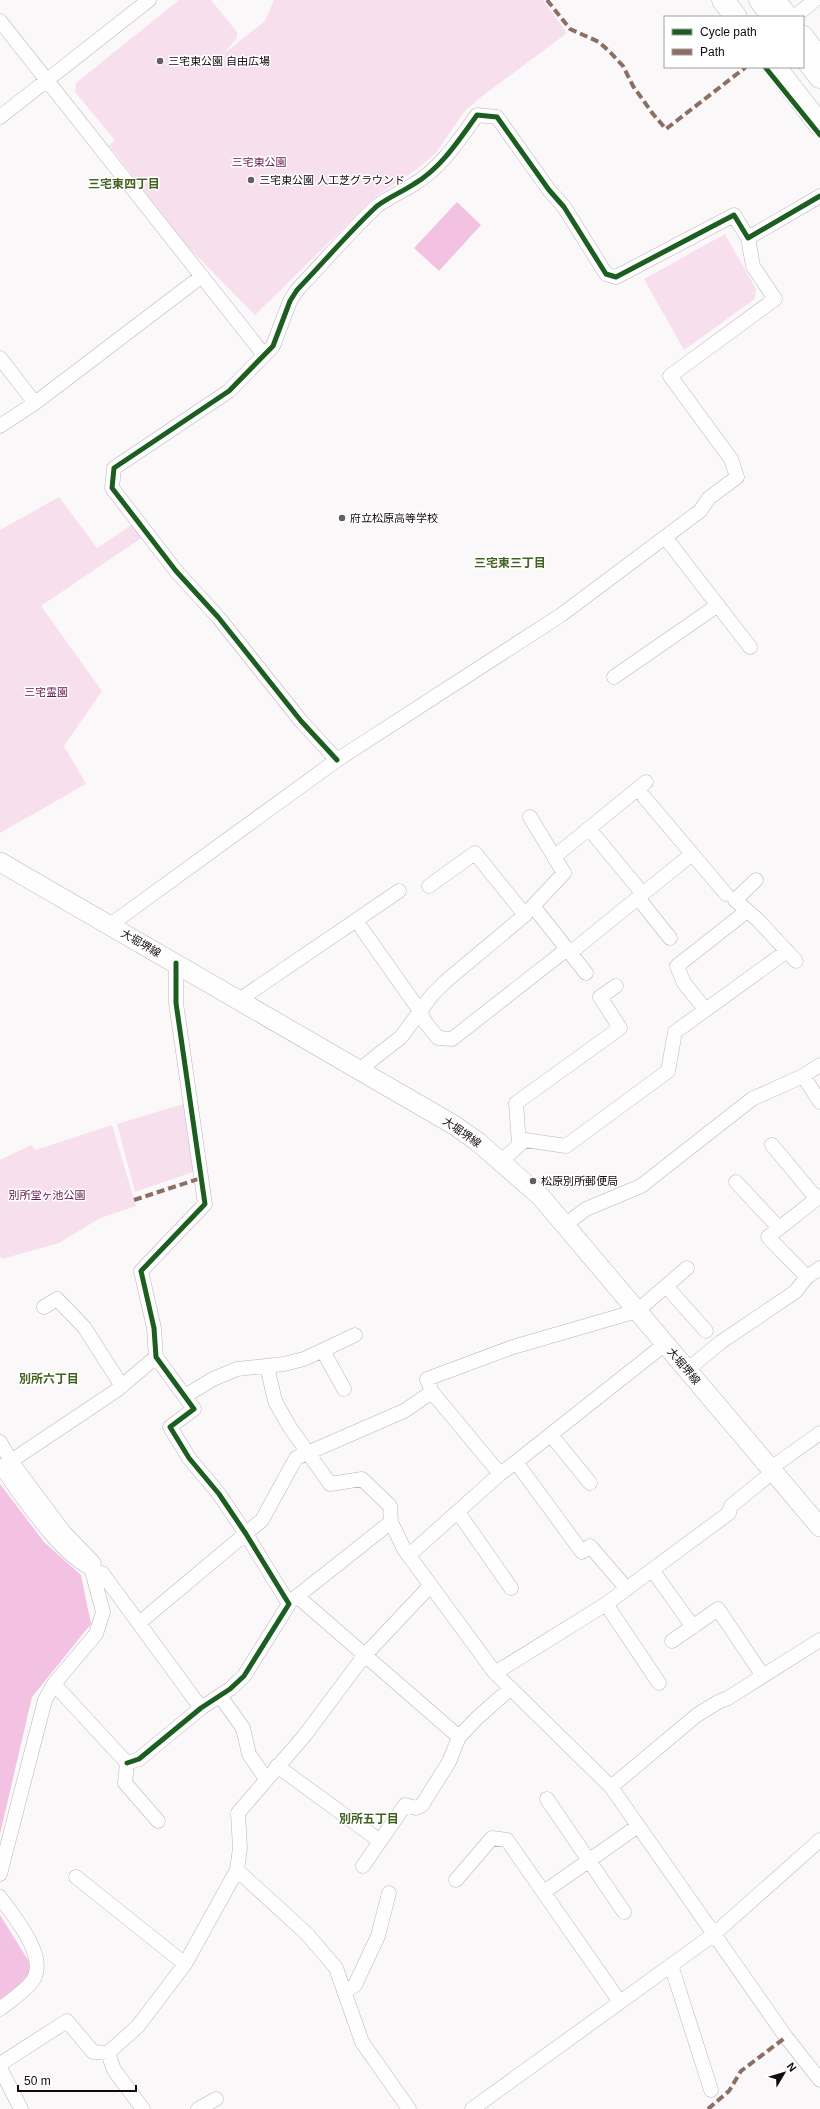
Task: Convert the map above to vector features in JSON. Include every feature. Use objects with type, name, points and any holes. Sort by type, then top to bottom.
[{"type":"highway","points":[[723,0],[735,16]]},
{"type":"highway","points":[[760,0],[772,16]]},
{"type":"highway","points":[[804,56],[820,77]]},
{"type":"highway","points":[[776,68],[820,124]]},
{"type":"main road","points":[[712,0],[724,16]]},
{"type":"main road","points":[[776,0],[788,16]]},
{"type":"main road","points":[[804,36],[820,57]]},
{"type":"main road","points":[[766,68],[820,135]]},
{"type":"main road","name":"大堀堺線","points":[[0,862],[454,1125],[501,1161],[536,1192],[565,1225],[820,1527]]},
{"type":"street","points":[[0,118],[149,0]]},
{"type":"street","points":[[795,16],[815,0]]},
{"type":"street","points":[[0,21],[264,355]]},
{"type":"street","points":[[110,925],[337,760],[561,615],[700,511],[709,498],[737,477],[731,459],[670,376],[775,299],[753,266],[748,238],[734,215],[616,277],[606,274],[564,207],[549,190],[497,117],[478,114],[453,149],[414,184],[395,194],[378,206],[297,290],[290,301],[273,346],[229,391],[114,468],[112,488],[176,571],[218,617],[301,722],[337,760]]},
{"type":"street","points":[[748,238],[820,196]]},
{"type":"street","points":[[0,426],[35,403],[202,276]]},
{"type":"street","points":[[0,358],[35,403]]},
{"type":"street","points":[[665,537],[750,647]]},
{"type":"street","points":[[614,677],[718,605]]},
{"type":"street","points":[[554,857],[646,782]]},
{"type":"street","points":[[644,797],[726,894]]},
{"type":"street","points":[[359,1070],[401,1037],[432,994],[529,911],[564,873],[530,817]]},
{"type":"street","points":[[595,836],[670,938]]},
{"type":"street","points":[[429,886],[475,853],[568,951],[586,973]]},
{"type":"street","points":[[362,929],[420,1011],[425,1022],[438,1038],[452,1039],[640,896],[692,854]]},
{"type":"street","points":[[501,1161],[525,1140],[566,1146],[668,1071],[675,1032],[705,1010],[792,956],[758,920],[735,900],[756,880]]},
{"type":"street","points":[[239,1000],[399,891]]},
{"type":"street","points":[[705,1010],[684,983],[677,966],[747,911]]},
{"type":"street","points":[[176,963],[176,1003],[205,1204],[141,1271],[154,1328],[156,1357],[194,1408],[170,1427],[189,1458],[219,1494],[293,1600],[364,1656],[459,1738]]},
{"type":"street","points":[[519,1144],[516,1103],[620,1028],[600,997],[616,986]]},
{"type":"street","points":[[565,1225],[586,1209],[641,1186],[752,1099],[803,1076],[820,1065]]},
{"type":"street","points":[[803,1076],[820,1102]]},
{"type":"street","points":[[772,1145],[819,1198],[768,1237],[807,1277]]},
{"type":"street","points":[[736,1182],[779,1228]]},
{"type":"street","points":[[500,1474],[432,1392],[427,1379],[513,1347],[638,1311],[687,1268]]},
{"type":"street","points":[[687,1370],[722,1342],[795,1292],[807,1277],[820,1268]]},
{"type":"street","points":[[666,1286],[706,1330]]},
{"type":"street","points":[[44,1307],[57,1299],[84,1327],[122,1386]]},
{"type":"street","points":[[185,1396],[213,1379],[237,1370],[304,1359],[323,1352],[355,1335]]},
{"type":"street","points":[[409,1556],[500,1474],[665,1344]]},
{"type":"street","points":[[323,1352],[344,1389]]},
{"type":"street","points":[[6,1463],[122,1386],[156,1357]]},
{"type":"street","points":[[267,1366],[275,1401],[306,1452],[330,1484],[362,1479],[390,1506],[391,1522],[409,1556],[495,1673],[611,1787],[713,1935],[786,2037],[818,2073]]},
{"type":"street","points":[[139,1623],[262,1520],[296,1458],[306,1452],[404,1411],[432,1392]]},
{"type":"street","points":[[495,1673],[606,1604],[653,1571],[729,1513],[731,1506],[820,1432]]},
{"type":"street","points":[[551,1435],[590,1483]]},
{"type":"street","points":[[0,1442],[6,1463],[64,1532],[89,1556],[97,1572],[139,1623],[201,1708]]},
{"type":"street","points":[[516,1462],[582,1552],[590,1546],[627,1589]]},
{"type":"street","points":[[458,1512],[511,1588]]},
{"type":"street","points":[[127,1763],[139,1759],[201,1708],[230,1689],[244,1676],[293,1600],[391,1522]]},
{"type":"street","points":[[653,1571],[693,1627]]},
{"type":"street","points":[[0,1874],[45,1700],[54,1684],[96,1634],[103,1612],[97,1572]]},
{"type":"street","points":[[0,2064],[67,2021],[93,2052],[108,2053],[138,2026],[185,1964],[237,1870],[240,1848],[238,1813],[305,1735],[364,1656],[430,1586]]},
{"type":"street","points":[[606,1604],[659,1683]]},
{"type":"street","points":[[672,1642],[718,1610],[763,1676]]},
{"type":"street","points":[[611,1787],[697,1715],[718,1702],[728,1698],[820,1640]]},
{"type":"street","points":[[54,1684],[127,1763],[125,1783],[158,1821]]},
{"type":"street","points":[[362,1866],[405,1805],[416,1808],[422,1805],[450,1762],[459,1738],[478,1718],[510,1689]]},
{"type":"street","points":[[220,1696],[243,1728],[249,1754],[266,1779]]},
{"type":"street","points":[[277,1766],[380,1841]]},
{"type":"street","points":[[547,1799],[624,1912]]},
{"type":"street","points":[[544,1892],[638,1826]]},
{"type":"street","points":[[456,1880],[492,1838],[507,1840],[620,2002]]},
{"type":"street","points":[[480,2107],[620,2002],[713,1935],[820,1840]]},
{"type":"street","points":[[237,1870],[307,1934],[336,1968],[362,2042],[409,2109]]},
{"type":"street","points":[[76,1877],[185,1964]]},
{"type":"street","points":[[344,1992],[355,1985],[378,1936],[389,1893]]},
{"type":"street","points":[[0,1897],[28,1937],[37,1958],[36,1973],[31,1983],[0,2009]]},
{"type":"street","points":[[671,1966],[711,2090]]},
{"type":"street","points":[[108,2053],[114,2070],[143,2109]]},
{"type":"street","points":[[0,2068],[21,2109]]},
{"type":"street","points":[[198,2109],[216,2099]]},
{"type":"green space","name":"三宅東公園","points":[[179,0],[211,0],[237,32],[237,38],[222,55],[265,21],[274,0],[543,0],[567,33],[481,97],[464,112],[436,153],[417,169],[375,197],[255,315],[188,247],[109,145],[115,140],[75,92],[76,83]]},
{"type":"green space","points":[[725,234],[756,289],[755,299],[684,350],[644,279]]},
{"type":"green space","name":"三宅霊園","points":[[59,497],[97,548],[133,524],[143,537],[41,606],[102,691],[64,746],[86,784],[0,833],[0,530]]},
{"type":"green space","points":[[183,1104],[193,1172],[135,1192],[117,1124]]},
{"type":"green space","name":"別所堂ヶ池公園","points":[[112,1125],[136,1206],[100,1218],[59,1243],[2,1259],[0,1257],[0,1160],[31,1145],[36,1150]]},
{"type":"shaded area","points":[[457,202],[481,225],[439,271],[414,248]]},
{"type":"shaded area","points":[[0,1484],[44,1542],[81,1575],[91,1624],[32,1697],[0,1834]]},
{"type":"shaded area","points":[[0,1915],[33,1968],[21,1983],[0,2002]]},
{"type":"marked path","points":[[547,0],[570,29],[599,42],[623,66],[633,86],[666,129],[745,68]]},
{"type":"marked path","points":[[134,1200],[201,1178]]},
{"type":"marked path","points":[[708,2109],[729,2091],[741,2071],[786,2037]]},
{"type":"cycle path","points":[[766,68],[820,135]]},
{"type":"cycle path","points":[[337,760],[301,721],[218,617],[176,571],[112,488],[114,468],[229,391],[273,346],[290,301],[297,290],[377,206],[414,184],[433,170],[449,153],[477,115],[497,117],[549,190],[564,207],[606,274],[616,277],[734,215],[748,238],[820,196]]},
{"type":"cycle path","points":[[127,1763],[139,1759],[201,1708],[230,1689],[244,1676],[289,1604],[246,1534],[219,1494],[189,1458],[170,1427],[194,1409],[156,1357],[154,1328],[141,1271],[205,1204],[176,1003],[176,963]]},
{"type":"place","name":"三宅東公園 自由広場","points":[[160,61]]},
{"type":"place","name":"三宅東公園 人工芝グラウンド","points":[[251,180]]},
{"type":"place","name":"府立松原高等学校","points":[[342,518]]},
{"type":"place","name":"松原別所郵便局","points":[[533,1181]]},
{"type":"district","name":"三宅東四丁目","points":[[124,184]]},
{"type":"district","name":"三宅東三丁目","points":[[510,563]]},
{"type":"district","name":"別所六丁目","points":[[49,1379]]},
{"type":"district","name":"別所五丁目","points":[[369,1819]]}]
